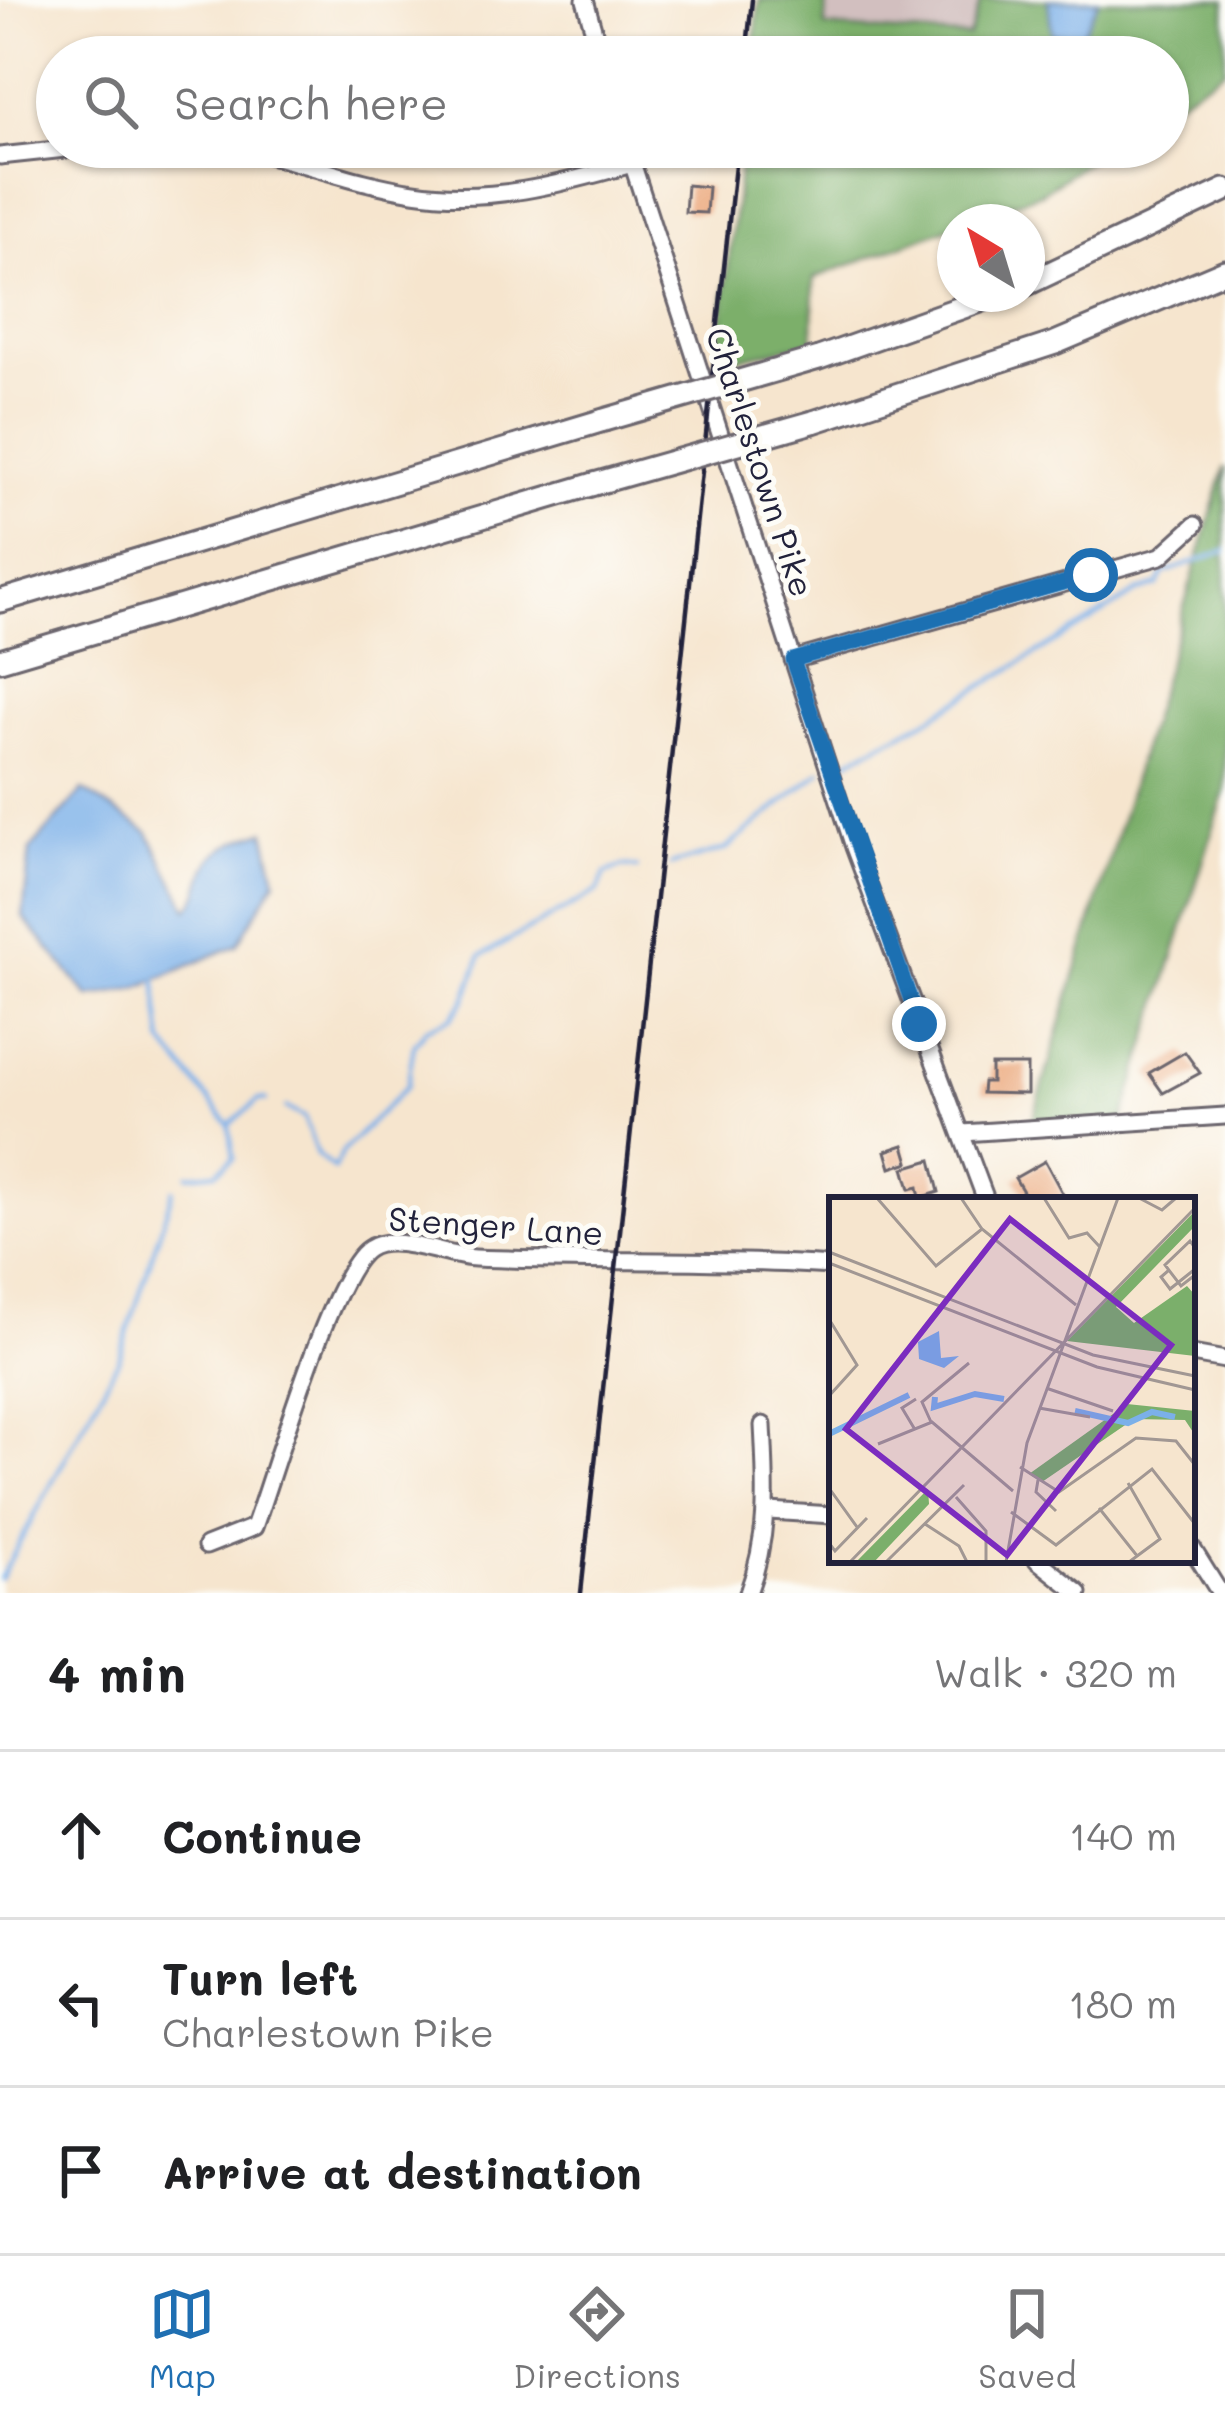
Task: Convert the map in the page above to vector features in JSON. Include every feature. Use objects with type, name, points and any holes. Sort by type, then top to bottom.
[{"type":"highway","points":[[1045,275],[1225,190]]},
{"type":"highway","points":[[0,660],[813,422],[1055,343],[1225,271]]},
{"type":"highway","points":[[0,601],[819,358],[949,312]]},
{"type":"street","points":[[585,0],[596,36]]},
{"type":"street","points":[[0,156],[36,152]]},
{"type":"street","points":[[313,168],[383,187],[455,196],[551,186],[596,168]]},
{"type":"street","name":"Charlestown Pike","points":[[633,168],[907,996],[985,1197]]},
{"type":"street","points":[[793,660],[1161,556],[1195,524]]},
{"type":"street","points":[[962,1133],[1225,1115]]},
{"type":"street","name":"Stenger Lane","points":[[206,1546],[254,1527],[340,1291],[368,1249],[381,1244],[454,1258],[829,1266]]},
{"type":"street","points":[[1195,1355],[1225,1360]]},
{"type":"street","points":[[748,1593],[764,1555],[769,1511],[764,1426]]},
{"type":"street","points":[[769,1511],[829,1514]]},
{"type":"street","points":[[1195,1553],[1220,1593]]},
{"type":"street","points":[[1041,1563],[1078,1593]]},
{"type":"shaded area","points":[[827,0],[981,0],[971,36],[824,27]]},
{"type":"green space","points":[[759,0],[827,0],[825,27],[955,36],[755,36]]},
{"type":"green space","points":[[981,0],[1225,0],[1225,69],[1189,93],[1189,36],[969,36]]},
{"type":"green space","points":[[740,168],[1078,168],[1041,193],[1012,204],[937,204],[937,232],[814,278],[813,342],[717,363]]},
{"type":"green space","points":[[1225,467],[1225,791],[1122,1123],[1030,1129]]},
{"type":"water","points":[[1048,0],[1099,0],[1081,36],[1052,34]]},
{"type":"water","points":[[83,790],[148,832],[188,909],[219,852],[265,831],[276,880],[237,945],[137,988],[89,997],[23,917],[30,850]]},
{"type":"building","points":[[687,185],[708,187],[706,213],[685,212]]},
{"type":"building","points":[[1185,1052],[1200,1073],[1163,1093],[1149,1073]]},
{"type":"building","points":[[991,1065],[1027,1065],[1027,1094],[982,1093],[983,1082],[991,1082]]},
{"type":"building","points":[[904,1145],[909,1162],[891,1168],[886,1151]]},
{"type":"building","points":[[931,1160],[939,1192],[920,1197],[918,1187],[910,1189],[904,1168]]},
{"type":"building","points":[[1045,1161],[1064,1197],[1026,1197],[1015,1178]]},
{"type":"waterway","points":[[843,763],[923,722],[1139,591],[1158,585],[1164,573],[1225,551]]},
{"type":"waterway","points":[[671,865],[726,849],[821,771]]},
{"type":"waterway","points":[[286,1108],[304,1117],[317,1155],[334,1169],[343,1151],[407,1086],[414,1045],[426,1029],[451,1018],[465,1000],[481,956],[598,891],[605,874],[623,866],[637,868]]},
{"type":"waterway","points":[[156,981],[163,1042],[229,1125]]},
{"type":"waterway","points":[[188,1175],[216,1172],[234,1158],[229,1125],[259,1100],[266,1100]]},
{"type":"waterway","points":[[0,1579],[119,1359],[173,1190]]},
{"type":"railway","points":[[748,36],[752,0]]},
{"type":"railway","points":[[581,1593],[735,168]]},
{"type":"route","points":[[919,1024],[793,660],[1091,575]]}]
